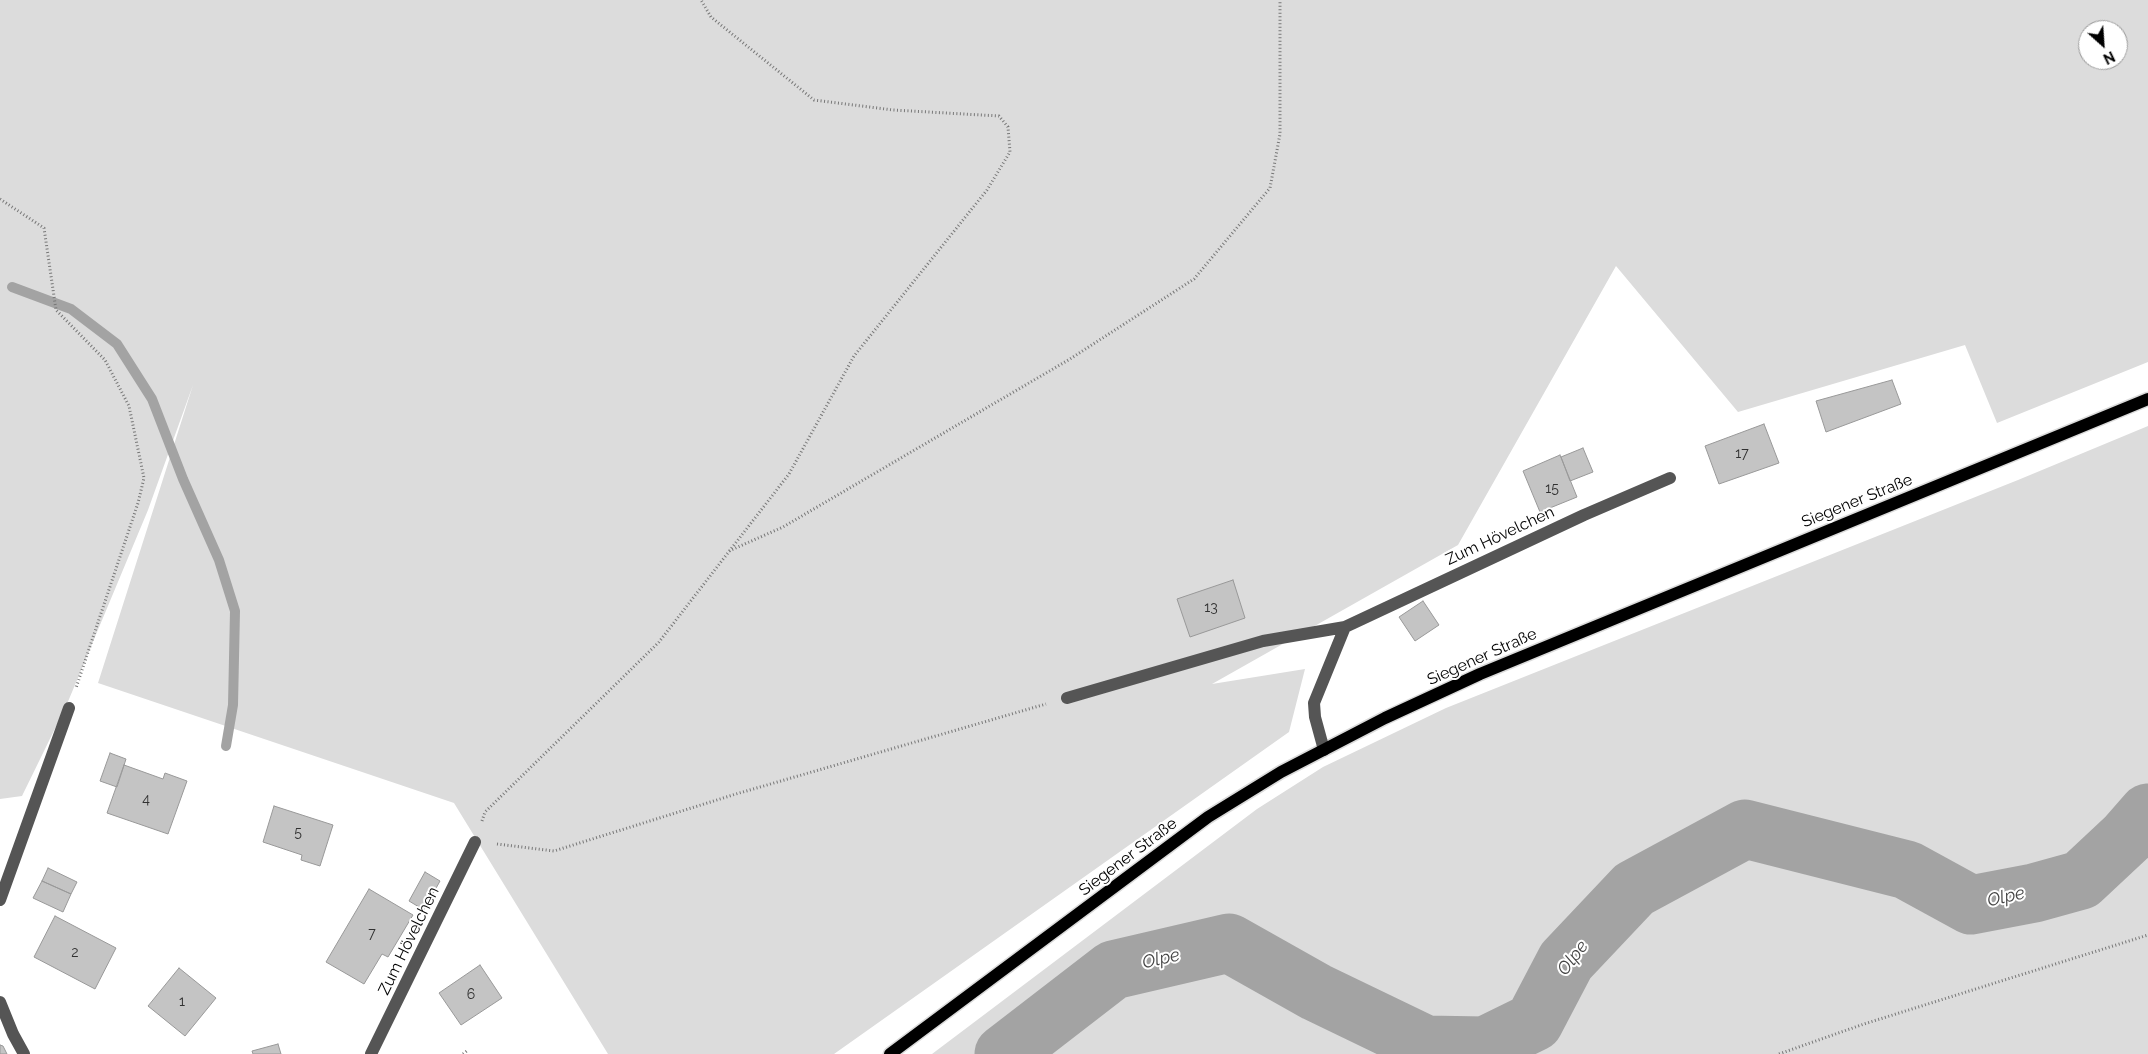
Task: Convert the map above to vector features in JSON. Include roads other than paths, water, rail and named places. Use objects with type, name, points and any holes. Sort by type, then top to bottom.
[{"type":"main road","name":"Siegener Straße","points":[[890,1054],[1208,817],[1281,772],[1384,718],[1480,674],[2148,399]]},
{"type":"street","name":"Zum Hövelchen","points":[[1066,698],[1263,641],[1345,627],[1670,478]]},
{"type":"street","points":[[1324,750],[1315,717],[1314,702],[1345,627]]},
{"type":"street","points":[[0,900],[70,708]]},
{"type":"street","name":"Zum Hövelchen","points":[[371,1054],[475,842]]},
{"type":"street","points":[[0,1002],[13,1034],[24,1054]]},
{"type":"waterway","points":[[12,287],[71,309],[117,344],[152,399],[183,479],[219,560],[235,611],[233,705],[226,746]]},
{"type":"waterway","name":"Olpe","points":[[1004,1054],[1113,970],[1229,943],[1316,992],[1426,1045],[1485,1046],[1534,1022],[1566,961],[1634,889],[1745,829],[1907,870],[1971,905],[2034,893],[2081,880],[2127,837],[2148,813]]}]
